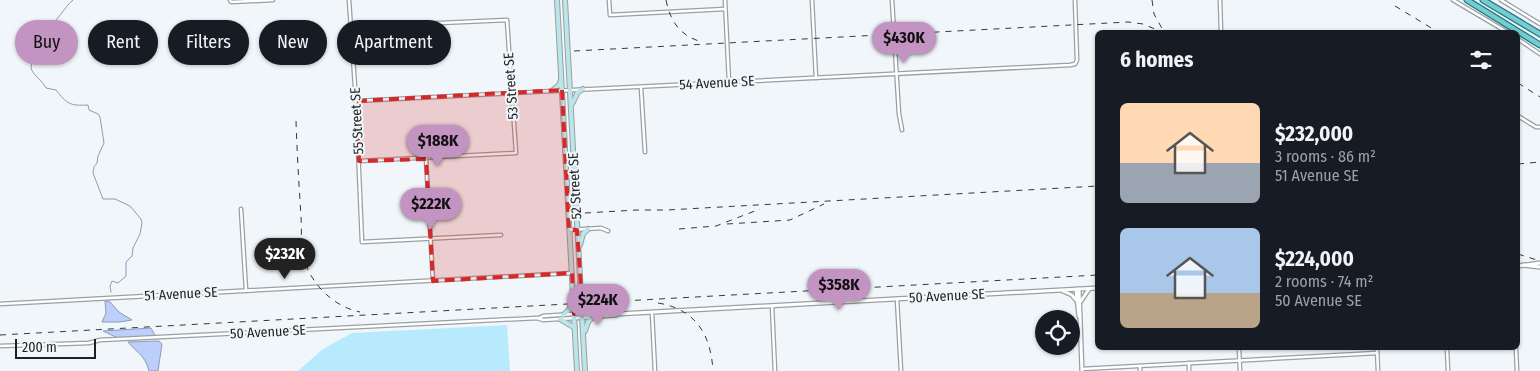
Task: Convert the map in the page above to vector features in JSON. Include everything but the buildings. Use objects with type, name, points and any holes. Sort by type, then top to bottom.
[{"type":"main road","name":"52 Street SE","points":[[557,0],[577,371]]},
{"type":"main road","name":"52 Street SE","points":[[566,0],[585,371]]},
{"type":"main road","points":[[1467,0],[1516,30]]},
{"type":"main road","points":[[1483,0],[1540,34]]},
{"type":"main road","points":[[1520,33],[1540,45]]},
{"type":"main road","points":[[554,90],[559,85],[561,78]]},
{"type":"main road","points":[[571,106],[575,96],[583,89]]},
{"type":"main road","points":[[579,248],[583,234],[588,229]]},
{"type":"main road","points":[[573,299],[569,310],[562,317],[575,328]]},
{"type":"main road","points":[[584,335],[588,322],[593,317]]},
{"type":"street","points":[[231,1],[272,0]]},
{"type":"street","name":"55 Street SE","points":[[349,0],[350,20]]},
{"type":"street","points":[[610,0],[610,15],[725,9]]},
{"type":"street","points":[[725,0],[730,82]]},
{"type":"street","points":[[812,0],[816,78]]},
{"type":"street","points":[[892,0],[898,114],[902,130]]},
{"type":"street","name":"54 Avenue SE","points":[[356,101],[1070,65],[1077,62],[1075,0]]},
{"type":"street","points":[[1220,0],[1222,30]]},
{"type":"street","points":[[1453,0],[1504,30]]},
{"type":"street","points":[[1501,0],[1540,24]]},
{"type":"street","name":"53 Street SE","points":[[426,159],[516,153],[507,20],[451,23]]},
{"type":"street","points":[[1520,40],[1540,54]]},
{"type":"street","name":"55 Street SE","points":[[354,65],[362,242],[432,238]]},
{"type":"street","points":[[641,88],[644,152]]},
{"type":"street","points":[[1520,117],[1536,127],[1540,127]]},
{"type":"street","points":[[359,162],[426,159],[434,281]]},
{"type":"street","points":[[241,209],[246,290]]},
{"type":"street","points":[[569,230],[601,228],[608,231]]},
{"type":"street","points":[[432,238],[501,235]]},
{"type":"street","points":[[1520,266],[1540,262]]},
{"type":"street","points":[[1523,265],[1540,267]]},
{"type":"street","name":"51 Avenue SE","points":[[0,304],[572,273]]},
{"type":"street","name":"50 Avenue SE","points":[[0,346],[89,343],[100,340],[537,318],[542,316],[593,317],[652,312],[1095,288]]},
{"type":"street","points":[[1078,289],[1082,370],[1378,353]]},
{"type":"street","points":[[1078,302],[1089,289]]},
{"type":"street","points":[[1060,290],[1072,295],[1078,302]]},
{"type":"street","points":[[897,299],[901,371]]},
{"type":"street","points":[[772,306],[775,371]]},
{"type":"street","points":[[652,312],[655,371]]},
{"type":"street","name":"50 Avenue SE","points":[[583,316],[617,314]]},
{"type":"street","points":[[1238,350],[1240,371]]},
{"type":"street","points":[[1377,350],[1378,371]]},
{"type":"street","points":[[1447,350],[1448,371]]},
{"type":"street","points":[[1516,350],[1517,371]]},
{"type":"street","points":[[1188,363],[1189,371]]},
{"type":"street","points":[[1140,366],[1140,371]]},
{"type":"highlighted area","points":[[562,90],[569,230],[577,230],[583,314],[574,314],[572,273],[433,281],[426,159],[359,161],[356,101]]},
{"type":"shaded area","points":[[105,301],[110,302],[119,312],[132,320],[102,322],[106,313]]},
{"type":"shaded area","points":[[507,325],[510,371],[298,371],[323,349],[352,333]]},
{"type":"shaded area","points":[[151,328],[156,337],[120,339],[103,331]]},
{"type":"shaded area","points":[[159,341],[162,344],[158,371],[149,371],[143,358],[128,342]]},
{"type":"waterway","points":[[73,0],[55,21],[47,27],[38,55],[32,58],[31,69],[46,88],[56,90],[69,103],[88,105],[89,110],[98,114],[104,143],[93,173],[103,199],[115,199],[130,206],[141,219],[140,234],[133,248],[132,256],[126,262],[126,276],[118,283],[112,281],[110,286],[111,292]]},
{"type":"railway","points":[[666,0],[670,15],[677,27],[688,36],[702,42]]},
{"type":"railway","points":[[1152,0],[1154,14],[1163,30]]},
{"type":"railway","points":[[1395,6],[1435,30]]},
{"type":"railway","points":[[574,51],[1128,22],[1143,24],[1157,30]]},
{"type":"railway","points":[[1520,84],[1540,97]]},
{"type":"railway","points":[[296,121],[303,258],[309,272],[326,295],[342,306],[360,312]]},
{"type":"railway","points":[[1520,164],[1540,162]]},
{"type":"railway","points":[[585,213],[1095,186]]},
{"type":"railway","points":[[727,224],[790,220],[824,204]]},
{"type":"railway","points":[[679,229],[716,226],[760,209]]},
{"type":"railway","points":[[1520,255],[1540,261]]},
{"type":"railway","points":[[0,335],[1095,275]]},
{"type":"railway","points":[[658,303],[682,311],[699,326],[709,346],[713,371]]}]
